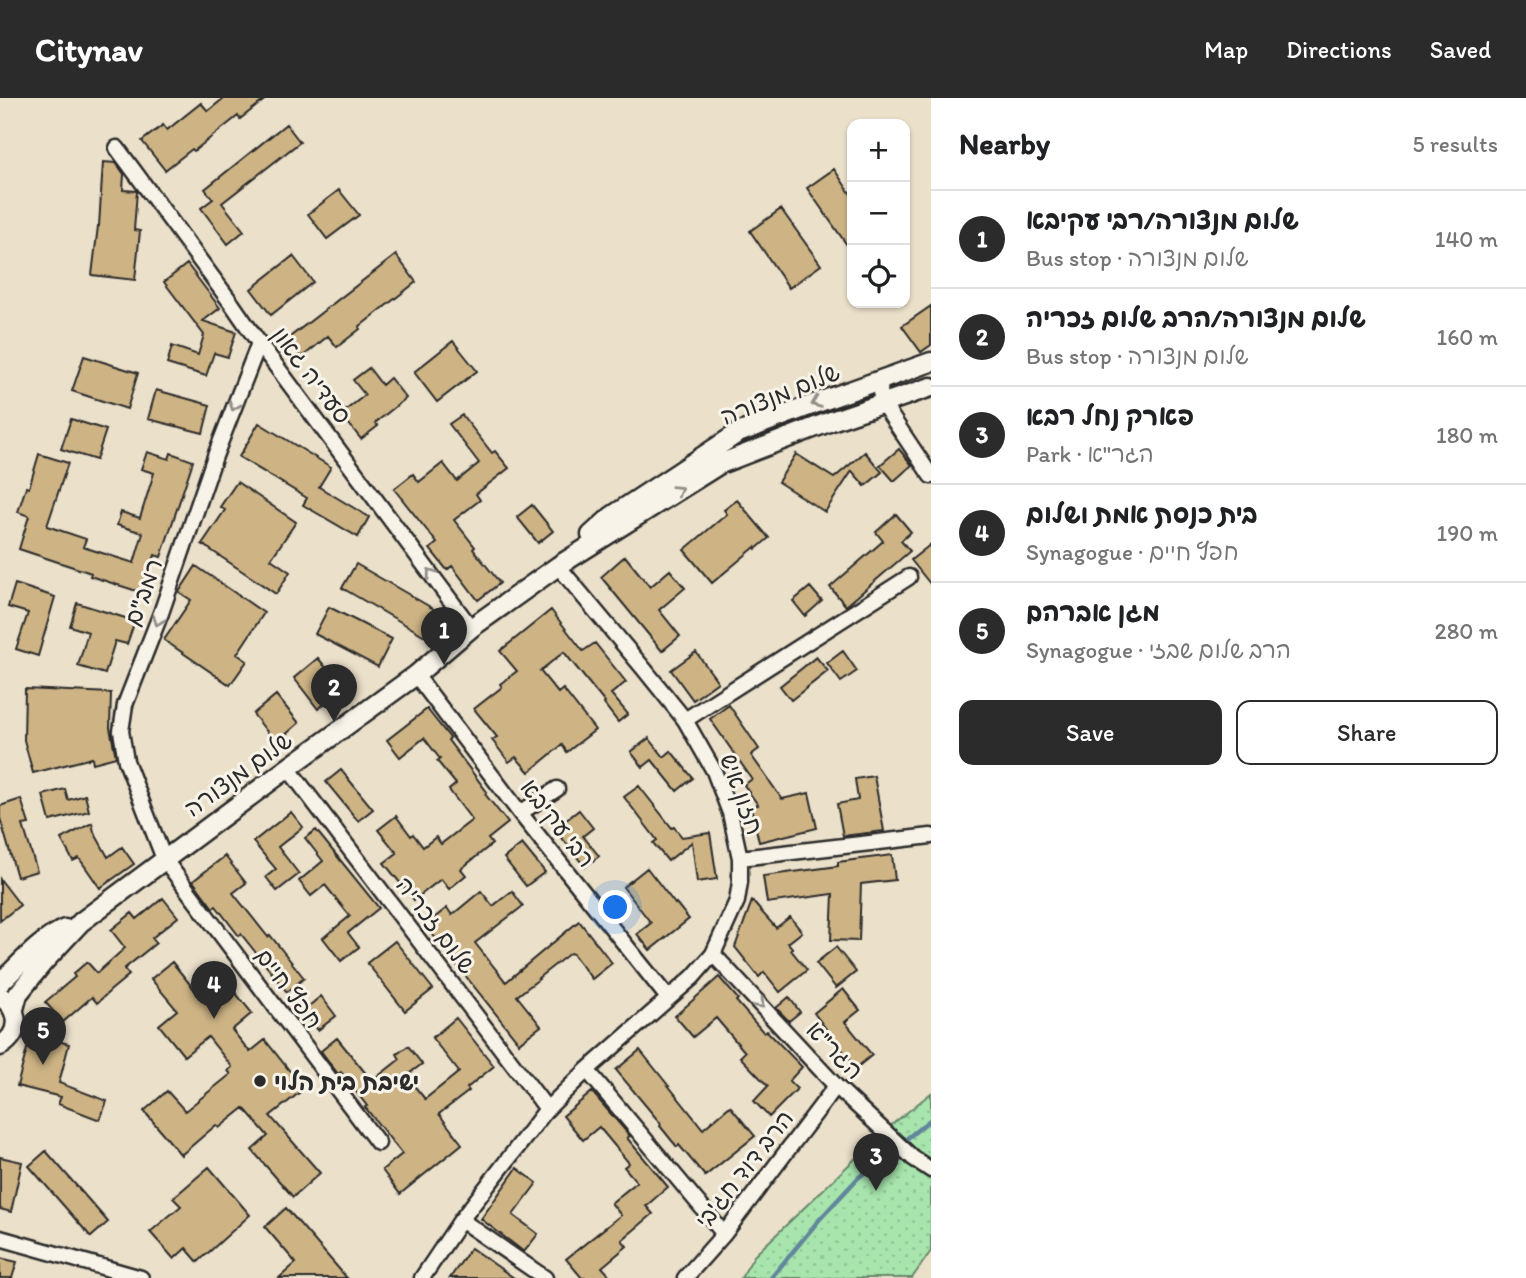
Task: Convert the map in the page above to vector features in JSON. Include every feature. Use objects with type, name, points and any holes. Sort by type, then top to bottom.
[{"type":"street","name":"סעדיה גאון","points":[[117,148],[471,628]]},
{"type":"street","name":"רמב\"ם","points":[[164,859],[127,761],[121,731],[125,705],[259,343]]},
{"type":"street","name":"שלום מנצורה","points":[[558,566],[612,516],[738,433],[931,362]]},
{"type":"street","points":[[881,380],[883,404],[931,476]]},
{"type":"street","name":"שלום מנצורה","points":[[13,1009],[18,994],[81,922],[416,675],[471,628],[558,566],[720,464],[931,387]]},
{"type":"street","name":"חזון איש","points":[[422,1278],[461,1220],[547,1109],[587,1070],[693,977],[713,954],[737,901],[740,858],[730,813],[714,771],[685,720],[558,566]]},
{"type":"street","points":[[685,720],[909,577]]},
{"type":"street","name":"רבי עקיבא","points":[[416,675],[520,813],[668,998]]},
{"type":"street","name":"שלום זכריה","points":[[288,768],[547,1109]]},
{"type":"street","points":[[520,813],[557,789]]},
{"type":"street","points":[[740,858],[931,836]]},
{"type":"street","name":"חפץ חיים","points":[[164,859],[378,1143]]},
{"type":"street","name":"שלום מנצורה","points":[[0,983],[57,933],[81,922]]},
{"type":"street","name":"הגר\"א","points":[[713,954],[836,1086],[913,1158],[931,1170]]},
{"type":"street","points":[[0,996],[7,1000],[16,1015],[16,1027],[10,1039],[0,1047]]},
{"type":"street","points":[[587,1070],[724,1234]]},
{"type":"street","name":"הרב דוד חג'בי","points":[[685,1278],[724,1234],[836,1086]]},
{"type":"street","points":[[461,1220],[545,1278]]},
{"type":"street","points":[[0,1238],[141,1278]]},
{"type":"green space","points":[[931,1093],[931,1251],[912,1278],[741,1278],[754,1256],[884,1131]]},
{"type":"building","points":[[224,98],[267,98],[165,170],[142,141],[163,125],[167,130],[201,103],[208,111]]},
{"type":"building","points":[[286,124],[300,142],[222,203],[244,231],[228,244],[201,208],[213,199],[205,189]]},
{"type":"building","points":[[103,162],[116,163],[124,174],[123,190],[137,191],[134,230],[140,231],[135,280],[92,275],[99,226]]},
{"type":"building","points":[[834,169],[847,188],[847,245],[807,188]]},
{"type":"building","points":[[339,190],[359,215],[327,239],[308,214]]},
{"type":"building","points":[[781,209],[821,265],[789,288],[750,231]]},
{"type":"building","points":[[396,255],[416,282],[337,347],[328,336],[301,358],[286,340]]},
{"type":"building","points":[[293,256],[313,282],[271,315],[251,289]]},
{"type":"building","points":[[187,264],[220,308],[203,321],[236,332],[228,357],[214,353],[206,376],[167,364],[172,346],[198,355],[204,335],[164,282]]},
{"type":"building","points":[[931,306],[931,345],[921,352],[902,326]]},
{"type":"building","points":[[453,341],[477,371],[437,402],[414,372]]},
{"type":"building","points":[[84,356],[138,373],[127,409],[72,391]]},
{"type":"building","points":[[369,368],[382,385],[390,378],[406,398],[375,423],[378,426],[361,439],[341,414],[365,395],[353,380]]},
{"type":"building","points":[[156,390],[210,405],[203,433],[148,419]]},
{"type":"building","points":[[462,415],[492,453],[495,451],[509,468],[476,494],[480,500],[454,520],[500,583],[478,600],[452,566],[447,570],[430,549],[437,543],[394,489],[413,474],[419,482],[443,463],[457,481],[479,463],[449,424]]},
{"type":"building","points":[[71,419],[106,430],[96,460],[61,449]]},
{"type":"building","points":[[259,423],[331,467],[319,487],[369,517],[358,537],[303,505],[307,498],[239,457]]},
{"type":"building","points":[[899,449],[912,465],[894,481],[880,465]]},
{"type":"building","points":[[147,452],[169,459],[171,453],[193,461],[161,557],[155,555],[143,593],[19,549],[29,516],[18,512],[26,487],[29,488],[39,454],[68,463],[47,526],[86,539],[83,547],[134,563],[143,533],[117,525],[121,512],[140,518],[154,473],[141,469]]},
{"type":"building","points":[[865,452],[882,472],[865,486],[852,471],[825,512],[778,482],[796,454],[834,478]]},
{"type":"building","points":[[237,482],[296,522],[271,559],[290,572],[276,594],[202,544],[225,510],[220,507]]},
{"type":"building","points":[[737,500],[769,538],[712,583],[684,550],[727,514],[724,510]]},
{"type":"building","points":[[532,505],[553,531],[538,543],[517,517]]},
{"type":"building","points":[[896,514],[911,532],[901,541],[910,551],[846,606],[830,587],[883,541],[876,532]]},
{"type":"building","points":[[931,544],[931,585],[911,560]]},
{"type":"building","points":[[625,556],[650,587],[670,570],[685,588],[659,610],[680,636],[662,651],[601,577]]},
{"type":"building","points":[[356,564],[439,612],[425,636],[342,588]]},
{"type":"building","points":[[196,566],[264,613],[237,654],[247,661],[230,685],[164,640],[191,600],[179,592]]},
{"type":"building","points":[[15,584],[55,597],[38,656],[16,649],[28,613],[8,607]]},
{"type":"building","points":[[810,587],[822,601],[805,616],[793,601]]},
{"type":"building","points":[[77,603],[135,621],[127,644],[115,641],[105,674],[78,666],[88,632],[70,626]]},
{"type":"building","points":[[329,607],[392,639],[378,667],[315,634]]},
{"type":"building","points":[[551,610],[583,651],[595,643],[626,682],[611,694],[628,714],[618,722],[564,652],[540,671],[558,693],[563,689],[595,730],[567,752],[562,745],[529,772],[516,757],[509,762],[492,740],[497,737],[474,709],[517,671],[500,651]]},
{"type":"building","points":[[843,651],[857,671],[841,682],[827,663]]},
{"type":"building","points":[[696,652],[718,682],[693,700],[671,670]]},
{"type":"building","points":[[816,657],[828,671],[791,700],[780,686]]},
{"type":"building","points":[[318,658],[343,688],[318,709],[294,678]]},
{"type":"building","points":[[25,689],[111,693],[110,728],[116,757],[93,763],[92,758],[33,773],[24,740]]},
{"type":"building","points":[[276,695],[299,723],[276,743],[253,714]]},
{"type":"building","points":[[729,705],[759,749],[751,755],[782,799],[809,793],[817,828],[759,842],[751,807],[758,805],[744,785],[752,779],[710,719]]},
{"type":"building","points":[[427,709],[508,823],[488,839],[492,844],[461,869],[466,875],[449,889],[441,879],[414,900],[384,863],[397,853],[378,830],[396,816],[423,847],[436,837],[441,844],[472,820],[449,790],[456,784],[437,761],[440,759],[424,738],[400,757],[387,740]]},
{"type":"building","points":[[649,738],[664,757],[671,751],[693,778],[677,791],[652,760],[643,767],[631,752]]},
{"type":"building","points":[[341,770],[373,809],[358,821],[326,782]]},
{"type":"building","points":[[874,776],[884,831],[843,836],[837,804],[858,800],[855,779]]},
{"type":"building","points":[[639,786],[682,837],[710,833],[717,879],[697,882],[692,842],[668,861],[653,843],[657,840],[624,797]]},
{"type":"building","points":[[65,789],[68,800],[85,795],[89,811],[50,821],[43,795]]},
{"type":"building","points":[[21,799],[29,824],[23,825],[37,871],[17,877],[0,818],[0,806]]},
{"type":"building","points":[[579,810],[593,828],[583,836],[599,856],[585,867],[555,829]]},
{"type":"building","points":[[291,812],[303,827],[278,847],[299,874],[277,891],[266,877],[276,869],[253,842]]},
{"type":"building","points":[[92,823],[108,857],[122,847],[134,864],[100,888],[79,858],[73,861],[61,839]]},
{"type":"building","points":[[316,830],[379,908],[348,933],[359,947],[341,961],[323,938],[350,916],[325,885],[311,896],[299,881],[323,861],[305,838]]},
{"type":"building","points":[[522,844],[545,872],[526,886],[504,858]]},
{"type":"building","points":[[892,855],[895,880],[861,884],[859,941],[831,940],[833,894],[767,903],[763,876],[838,866],[838,862]]},
{"type":"building","points":[[225,856],[246,883],[233,893],[304,978],[287,992],[241,934],[239,936],[216,906],[213,908],[193,881]]},
{"type":"building","points":[[647,868],[689,919],[650,950],[637,934],[651,923],[623,887]]},
{"type":"building","points":[[0,879],[20,905],[0,921]]},
{"type":"building","points":[[481,891],[493,906],[512,891],[523,906],[475,943],[506,982],[579,921],[612,963],[592,979],[570,953],[517,996],[541,1026],[519,1043],[425,925],[447,908],[452,915]]},
{"type":"building","points":[[163,898],[178,917],[152,938],[156,943],[124,969],[129,975],[97,1003],[92,997],[63,1022],[45,1002],[75,977],[73,974],[87,962],[97,973],[125,948],[111,930],[132,913],[137,919]]},
{"type":"building","points":[[752,901],[776,928],[790,917],[802,932],[788,943],[807,970],[780,992],[764,972],[759,977],[735,947]]},
{"type":"building","points":[[395,941],[433,989],[405,1011],[367,963]]},
{"type":"building","points":[[836,947],[856,972],[836,988],[816,963]]},
{"type":"building","points":[[172,962],[202,999],[225,980],[252,1013],[232,1030],[250,1052],[265,1040],[304,1089],[270,1116],[320,1173],[293,1197],[252,1150],[268,1136],[244,1108],[219,1128],[216,1125],[181,1155],[144,1111],[167,1091],[185,1111],[231,1074],[228,1071],[232,1067],[208,1037],[184,1056],[159,1025],[177,1010],[151,979]]},
{"type":"building","points":[[719,977],[764,1033],[767,1031],[802,1067],[789,1081],[797,1089],[769,1117],[754,1101],[768,1086],[740,1057],[745,1052],[716,1018],[693,1037],[675,1016]]},
{"type":"building","points":[[843,989],[860,1010],[845,1022],[872,1055],[856,1068],[814,1013]]},
{"type":"building","points":[[321,996],[336,1016],[318,1030],[303,1011]]},
{"type":"building","points":[[789,997],[800,1012],[789,1021],[776,1008]]},
{"type":"building","points":[[456,1018],[494,1066],[467,1088],[469,1091],[439,1114],[462,1144],[400,1194],[382,1170],[402,1154],[341,1072],[338,1074],[321,1051],[337,1038],[372,1081],[400,1059],[397,1054],[408,1046],[422,1064],[406,1076],[425,1099],[459,1072],[432,1038]]},
{"type":"building","points":[[31,1034],[69,1044],[59,1083],[107,1101],[100,1120],[58,1104],[61,1097],[17,1086]]},
{"type":"building","points":[[640,1050],[703,1129],[730,1106],[755,1136],[705,1176],[679,1145],[677,1147],[616,1070]]},
{"type":"building","points":[[592,1092],[630,1136],[627,1138],[668,1187],[646,1206],[653,1214],[622,1240],[627,1246],[602,1267],[612,1278],[582,1278],[566,1259],[621,1215],[611,1203],[637,1182],[624,1167],[629,1163],[599,1127],[583,1140],[563,1116]]},
{"type":"building","points":[[46,1151],[108,1222],[91,1237],[29,1166]]},
{"type":"building","points":[[0,1157],[22,1162],[11,1212],[0,1209]]},
{"type":"building","points":[[209,1167],[250,1215],[198,1262],[186,1248],[174,1259],[150,1232],[181,1206],[173,1198]]},
{"type":"building","points":[[517,1168],[537,1183],[513,1215],[538,1234],[524,1252],[481,1219]]},
{"type":"building","points":[[286,1208],[347,1278],[279,1278],[296,1263],[265,1227]]},
{"type":"building","points":[[471,1248],[514,1278],[450,1278]]},
{"type":"building","points":[[0,1258],[17,1262],[12,1278],[0,1278]]},
{"type":"waterway","points":[[771,1278],[858,1178],[931,1119]]},
{"type":"place","name":"שלום מנצורה/רבי עקיבא","points":[[444,665]]},
{"type":"place","name":"שלום מנצורה/הרב שלום זכריה","points":[[334,722]]},
{"type":"place","name":"בית כנסת אמת ושלום","points":[[214,1019]]},
{"type":"place","name":"מגן אברהם","points":[[43,1065]]},
{"type":"place","name":"ישיבת בית הלוי","points":[[260,1081]]},
{"type":"place","name":"פארק נחל רבא","points":[[876,1191]]}]
